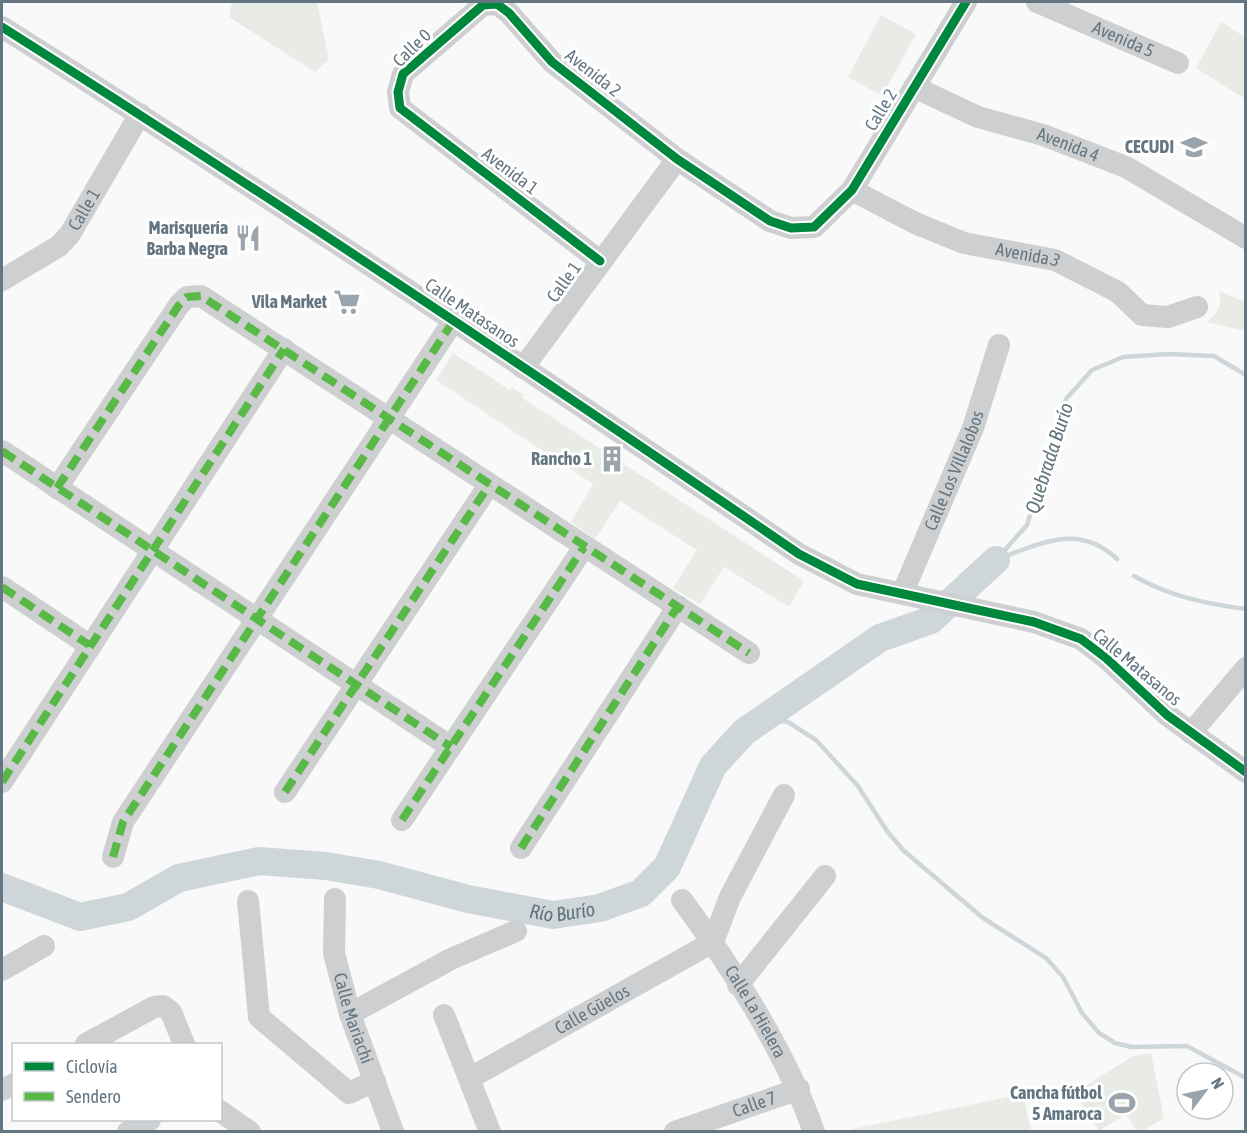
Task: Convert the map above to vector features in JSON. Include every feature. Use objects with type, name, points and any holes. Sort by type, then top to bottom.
[{"type":"street","name":"Calle 2","points":[[814,227],[852,190],[966,2]]},
{"type":"street","name":"Avenida 5","points":[[1037,2],[1179,63]]},
{"type":"street","name":"Calle 0","points":[[400,108],[398,92],[403,74],[483,5],[497,4]]},
{"type":"street","name":"Avenida 2","points":[[497,4],[509,13],[552,62],[677,159],[770,221],[791,228],[814,227]]},
{"type":"street","name":"Calle Matasanos","points":[[2,27],[140,114],[454,320],[799,554],[857,584],[903,592],[1034,622],[1081,639],[1191,733],[1245,772]]},
{"type":"street","name":"Avenida 4","points":[[914,87],[978,117],[1043,135],[1126,167],[1245,238]]},
{"type":"street","name":"Avenida 1","points":[[400,108],[600,261]]},
{"type":"street","name":"Calle 1","points":[[2,280],[59,246],[70,234],[140,114]]},
{"type":"street","name":"Calle 1","points":[[523,368],[677,159]]},
{"type":"street","name":"Avenida 3","points":[[852,190],[915,223],[964,243],[1055,260],[1118,292],[1142,315],[1168,317],[1197,307]]},
{"type":"street","points":[[57,488],[187,297],[195,295],[208,299],[749,653]]},
{"type":"street","points":[[113,857],[123,822],[454,320]]},
{"type":"street","name":"Calle Los Villalobos","points":[[903,592],[973,428],[999,345]]},
{"type":"street","points":[[2,782],[89,645],[284,349]]},
{"type":"street","points":[[2,451],[451,747]]},
{"type":"street","points":[[285,792],[489,485]]},
{"type":"street","points":[[402,820],[584,547]]},
{"type":"street","points":[[2,587],[89,645]]},
{"type":"street","points":[[520,848],[678,606]]},
{"type":"street","points":[[1191,733],[1245,668]]},
{"type":"street","points":[[713,942],[730,897],[784,795]]},
{"type":"street","points":[[738,985],[825,876]]},
{"type":"street","name":"Calle Mariachi","points":[[335,899],[334,952],[350,1014],[393,1131]]},
{"type":"street","name":"Calle La Hielera","points":[[682,900],[713,942],[799,1089],[814,1131]]},
{"type":"street","points":[[248,902],[259,1017],[349,1093],[375,1081]]},
{"type":"street","points":[[350,1014],[452,959],[516,931]]},
{"type":"street","name":"Calle Güelos","points":[[470,1078],[713,942]]},
{"type":"street","points":[[2,970],[44,946]]},
{"type":"street","points":[[88,1043],[154,1007],[163,1006],[171,1012],[183,1043]]},
{"type":"street","points":[[444,1015],[490,1131]]},
{"type":"street","name":"Calle 7","points":[[675,1131],[799,1089]]},
{"type":"street","points":[[222,1112],[250,1131]]},
{"type":"street","points":[[128,1131],[146,1121]]},
{"type":"shaded area","points":[[232,2],[317,2],[329,59],[315,72],[229,17]]},
{"type":"shaded area","points":[[881,15],[916,34],[882,96],[848,77]]},
{"type":"shaded area","points":[[1221,22],[1245,37],[1245,99],[1196,68]]},
{"type":"shaded area","points":[[1219,291],[1245,302],[1245,331],[1207,322],[1219,309]]},
{"type":"shaded area","points":[[453,353],[510,390],[512,387],[524,395],[522,398],[804,581],[789,607],[724,567],[700,604],[673,588],[697,550],[620,501],[595,539],[571,522],[593,484],[436,380]]},
{"type":"shaded area","name":"Cancha fútbol 5 Amaroca","points":[[1151,1053],[1164,1118],[1143,1131],[1137,1131],[1126,1114],[1099,1131],[1075,1092],[1133,1056]]},
{"type":"shaded area","points":[[1023,1094],[1031,1131],[843,1131]]},
{"type":"waterway","name":"Quebrada Burío","points":[[996,560],[1027,525],[1066,399],[1092,370],[1123,357],[1168,354],[1214,356],[1246,375]]},
{"type":"waterway","points":[[998,559],[1045,542],[1074,539],[1103,548],[1117,559]]},
{"type":"waterway","name":"Río Burío","points":[[2,887],[80,917],[128,907],[179,878],[259,861],[326,866],[379,875],[468,899],[553,915],[600,908],[641,893],[667,867],[713,766],[744,732],[880,638],[931,620],[996,560]]},
{"type":"waterway","points":[[1134,576],[1161,589],[1188,598],[1246,609]]},
{"type":"waterway","points":[[763,719],[788,722],[816,740],[858,786],[887,831],[903,850],[983,918],[1046,958],[1063,977],[1082,1013],[1099,1033],[1115,1043],[1131,1047],[1187,1046],[1246,1078]]},
{"type":"marked path","points":[[57,488],[179,305],[187,297],[201,296],[749,653]]},
{"type":"marked path","points":[[113,857],[123,822],[454,320]]},
{"type":"marked path","points":[[2,782],[284,349]]},
{"type":"marked path","points":[[2,451],[451,747]]},
{"type":"marked path","points":[[285,792],[489,485]]},
{"type":"marked path","points":[[402,820],[584,547]]},
{"type":"marked path","points":[[2,587],[89,645]]},
{"type":"marked path","points":[[521,848],[678,606]]},
{"type":"cycle path","points":[[600,261],[400,108],[398,92],[403,74],[483,5],[497,4],[509,13],[552,62],[677,159],[770,221],[791,228],[814,227],[852,190],[966,2]]},
{"type":"cycle path","points":[[2,27],[403,287],[799,554],[857,584],[1034,622],[1081,639],[1106,658],[1167,715],[1246,772]]},
{"type":"place","name":"CECUDI","points":[[1194,147]]},
{"type":"place","name":"Marisquería Barba Negra","points":[[248,238]]},
{"type":"place","name":"Vila Market","points":[[347,302]]},
{"type":"place","name":"Rancho 1","points":[[612,459]]},
{"type":"place","name":"Cancha fútbol 5 Amaroca","points":[[1122,1103]]}]
